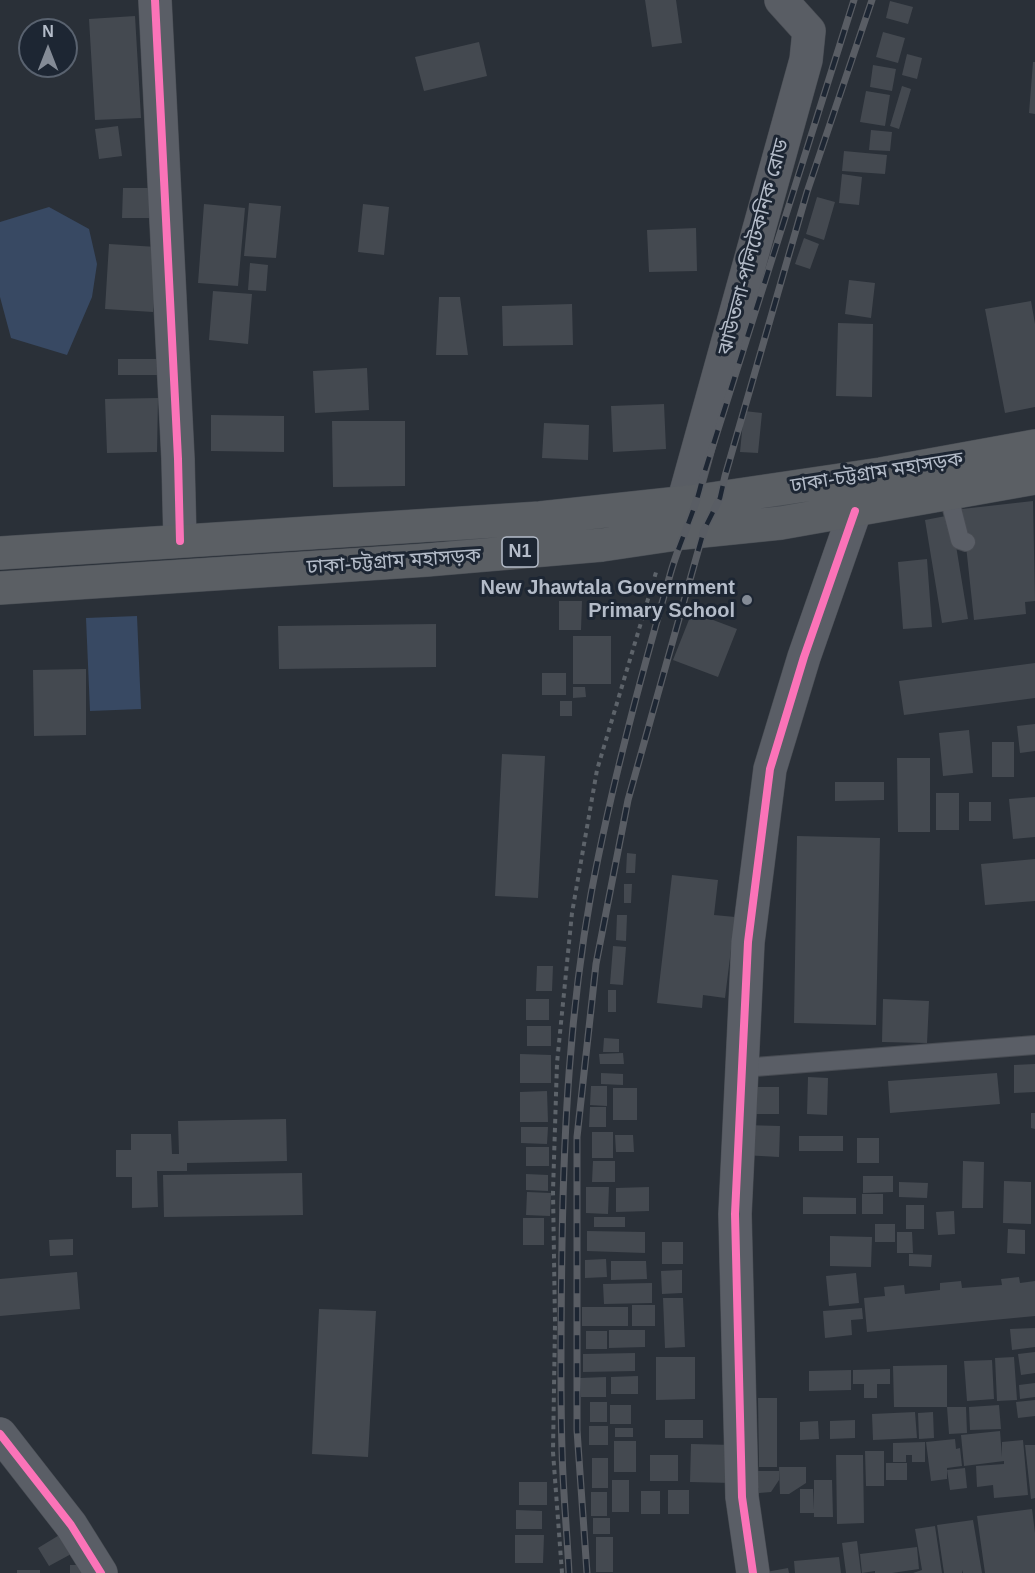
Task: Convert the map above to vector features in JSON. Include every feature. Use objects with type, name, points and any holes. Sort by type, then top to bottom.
[{"type":"highway","name":"ঢাকা-চট্টগ্রাম মহাসড়ক","points":[[0,553],[540,518],[683,503],[881,474],[1035,446]]},
{"type":"highway","name":"ঢাকা-চট্টগ্রাম মহাসড়ক","points":[[0,588],[427,560],[602,545],[683,533],[781,523],[1035,478]]},
{"type":"main road","name":"ঝাউতলা-পলিটেকনিক রোড","points":[[683,503],[806,60],[809,31],[780,0]]},
{"type":"street","points":[[155,0],[180,541]]},
{"type":"street","points":[[753,1573],[742,1497],[735,1214],[748,942],[770,769],[804,657],[855,511]]},
{"type":"street","points":[[0,1434],[71,1525],[101,1573]]},
{"type":"lane","points":[[948,493],[956,532],[960,540],[966,542]]},
{"type":"lane","points":[[742,1068],[1035,1045]]},
{"type":"path","points":[[562,1573],[553,1452],[555,1323],[553,1191],[557,1063],[571,924],[597,770],[667,537]]},
{"type":"water","points":[[49,207],[89,229],[97,264],[92,297],[67,355],[11,338],[0,297],[0,222]]},
{"type":"water","points":[[137,616],[141,709],[90,711],[86,618]]},
{"type":"building","points":[[645,0],[676,0],[682,43],[652,47]]},
{"type":"building","points":[[890,1],[913,7],[908,24],[886,18]]},
{"type":"building","points":[[135,16],[141,118],[95,120],[89,19]]},
{"type":"building","points":[[883,32],[905,38],[898,63],[876,57]]},
{"type":"building","points":[[479,42],[487,76],[424,91],[415,57]]},
{"type":"building","points":[[907,54],[922,58],[917,79],[902,75]]},
{"type":"building","points":[[1033,62],[1035,62],[1035,114],[1029,113]]},
{"type":"building","points":[[873,65],[896,69],[892,91],[870,87]]},
{"type":"building","points":[[902,86],[911,89],[899,129],[890,126]]},
{"type":"building","points":[[866,91],[890,95],[885,126],[860,122]]},
{"type":"building","points":[[118,126],[122,156],[99,159],[95,129]]},
{"type":"building","points":[[871,130],[892,132],[890,151],[869,150]]},
{"type":"building","points":[[844,151],[887,155],[885,174],[842,171]]},
{"type":"building","points":[[842,174],[862,177],[859,205],[839,203]]},
{"type":"building","points":[[123,188],[158,188],[157,218],[122,218]]},
{"type":"building","points":[[817,197],[835,202],[824,240],[806,234]]},
{"type":"building","points":[[249,203],[281,206],[276,258],[244,256]]},
{"type":"building","points":[[204,204],[245,208],[238,286],[198,283]]},
{"type":"building","points":[[363,204],[389,207],[384,255],[358,252]]},
{"type":"building","points":[[696,228],[697,271],[649,272],[647,230]]},
{"type":"building","points":[[804,238],[819,244],[810,269],[795,264]]},
{"type":"building","points":[[109,244],[157,247],[153,312],[105,309]]},
{"type":"building","points":[[250,263],[268,265],[266,291],[248,290]]},
{"type":"building","points":[[849,280],[875,283],[871,318],[845,314]]},
{"type":"building","points":[[213,291],[252,294],[248,344],[209,340]]},
{"type":"building","points":[[439,297],[460,297],[468,355],[436,355]]},
{"type":"building","points":[[1031,301],[1035,324],[1035,407],[1005,413],[985,309]]},
{"type":"building","points":[[572,304],[573,345],[503,346],[502,306]]},
{"type":"building","points":[[838,323],[873,324],[872,397],[836,396]]},
{"type":"building","points":[[118,359],[159,359],[159,375],[118,375]]},
{"type":"building","points":[[367,368],[369,410],[315,413],[313,371]]},
{"type":"building","points":[[158,398],[157,452],[107,453],[105,399]]},
{"type":"building","points":[[664,404],[666,449],[613,452],[611,406]]},
{"type":"building","points":[[744,411],[762,413],[758,453],[740,452]]},
{"type":"building","points":[[211,415],[284,416],[284,452],[211,451]]},
{"type":"building","points":[[332,421],[405,421],[405,486],[333,487]]},
{"type":"building","points":[[544,423],[589,425],[588,460],[542,458]]},
{"type":"building","points":[[1033,501],[1035,601],[1025,602],[1026,614],[974,620],[962,509]]},
{"type":"building","points":[[951,515],[968,619],[942,623],[925,520]]},
{"type":"building","points":[[927,559],[932,627],[903,629],[898,562]]},
{"type":"building","points":[[559,601],[582,601],[581,630],[559,630]]},
{"type":"building","points":[[692,612],[737,629],[718,677],[673,660]]},
{"type":"building","points":[[436,624],[436,667],[279,669],[278,626]]},
{"type":"building","points":[[573,636],[611,636],[611,684],[573,684]]},
{"type":"building","points":[[1035,663],[1035,698],[904,715],[899,681]]},
{"type":"building","points":[[86,669],[86,735],[34,736],[33,670]]},
{"type":"building","points":[[542,673],[566,673],[566,695],[542,695]]},
{"type":"building","points":[[573,687],[585,687],[586,697],[573,698]]},
{"type":"building","points":[[560,701],[572,701],[572,716],[560,716]]},
{"type":"building","points":[[1035,724],[1035,751],[1020,753],[1017,726]]},
{"type":"building","points":[[969,730],[973,773],[943,776],[939,733]]},
{"type":"building","points":[[992,742],[1014,742],[1014,777],[992,777]]},
{"type":"building","points":[[502,754],[545,756],[538,898],[495,896]]},
{"type":"building","points":[[897,758],[930,758],[930,832],[898,832]]},
{"type":"building","points":[[835,782],[884,782],[884,800],[835,801]]},
{"type":"building","points":[[936,793],[959,793],[959,830],[936,830]]},
{"type":"building","points":[[1035,797],[1035,837],[1013,839],[1009,799]]},
{"type":"building","points":[[969,802],[991,802],[991,821],[969,821]]},
{"type":"building","points":[[797,836],[880,838],[876,1025],[794,1023]]},
{"type":"building","points":[[627,853],[636,854],[635,873],[626,873]]},
{"type":"building","points":[[1035,859],[1035,901],[985,905],[981,864]]},
{"type":"building","points":[[672,875],[718,880],[714,915],[735,917],[725,998],[703,995],[702,1008],[657,1003]]},
{"type":"building","points":[[624,884],[632,884],[631,903],[624,903]]},
{"type":"building","points":[[617,915],[627,915],[626,941],[616,940]]},
{"type":"building","points":[[613,946],[626,947],[623,985],[610,984]]},
{"type":"building","points":[[537,966],[553,966],[552,991],[536,991]]},
{"type":"building","points":[[608,990],[616,990],[616,1012],[608,1012]]},
{"type":"building","points":[[526,999],[549,999],[549,1020],[526,1020]]},
{"type":"building","points":[[883,999],[929,1001],[927,1043],[882,1042]]},
{"type":"building","points":[[527,1026],[551,1026],[551,1046],[527,1046]]},
{"type":"building","points":[[604,1038],[619,1039],[619,1052],[603,1052]]},
{"type":"building","points":[[623,1053],[624,1064],[600,1064],[599,1054]]},
{"type":"building","points":[[520,1054],[551,1055],[551,1083],[520,1083]]},
{"type":"building","points":[[1035,1064],[1035,1092],[1014,1093],[1014,1065]]},
{"type":"building","points":[[601,1073],[623,1074],[623,1085],[601,1084]]},
{"type":"building","points":[[997,1073],[1000,1104],[890,1113],[888,1081]]},
{"type":"building","points":[[808,1077],[828,1078],[827,1115],[807,1114]]},
{"type":"building","points":[[591,1086],[607,1086],[607,1106],[590,1105]]},
{"type":"building","points":[[746,1087],[779,1087],[779,1114],[746,1114]]},
{"type":"building","points":[[613,1088],[637,1088],[637,1120],[613,1120]]},
{"type":"building","points":[[547,1091],[548,1122],[520,1122],[520,1092]]},
{"type":"building","points":[[590,1107],[606,1107],[606,1127],[589,1127]]},
{"type":"building","points":[[1031,1113],[1035,1113],[1035,1129],[1031,1128]]},
{"type":"building","points":[[286,1119],[287,1161],[187,1163],[187,1171],[157,1171],[158,1207],[132,1208],[132,1177],[116,1177],[116,1150],[131,1150],[131,1134],[171,1134],[172,1154],[179,1154],[178,1121]]},
{"type":"building","points":[[744,1125],[780,1126],[779,1157],[743,1155]]},
{"type":"building","points":[[521,1127],[548,1127],[547,1144],[521,1143]]},
{"type":"building","points":[[592,1132],[613,1132],[613,1158],[592,1158]]},
{"type":"building","points":[[615,1135],[633,1135],[634,1152],[616,1152]]},
{"type":"building","points":[[799,1136],[843,1136],[843,1151],[799,1151]]},
{"type":"building","points":[[857,1138],[879,1138],[879,1163],[857,1163]]},
{"type":"building","points":[[526,1147],[549,1147],[549,1166],[526,1166]]},
{"type":"building","points":[[593,1161],[615,1161],[615,1182],[592,1182]]},
{"type":"building","points":[[963,1161],[984,1162],[983,1208],[962,1208]]},
{"type":"building","points":[[302,1173],[303,1215],[164,1217],[163,1175]]},
{"type":"building","points":[[526,1174],[548,1175],[548,1191],[526,1190]]},
{"type":"building","points":[[863,1176],[893,1176],[893,1192],[863,1193]]},
{"type":"building","points":[[1004,1181],[1031,1182],[1031,1224],[1003,1223]]},
{"type":"building","points":[[899,1182],[928,1183],[927,1198],[899,1197]]},
{"type":"building","points":[[586,1187],[609,1187],[608,1214],[586,1213]]},
{"type":"building","points":[[649,1187],[649,1211],[616,1212],[616,1188]]},
{"type":"building","points":[[527,1192],[551,1193],[550,1216],[526,1215]]},
{"type":"building","points":[[862,1194],[883,1194],[883,1214],[862,1214]]},
{"type":"building","points":[[803,1197],[856,1198],[856,1214],[803,1214]]},
{"type":"building","points":[[906,1205],[924,1205],[924,1229],[906,1229]]},
{"type":"building","points":[[954,1211],[955,1234],[938,1235],[936,1212]]},
{"type":"building","points":[[594,1217],[625,1217],[625,1227],[594,1227]]},
{"type":"building","points":[[523,1218],[544,1218],[544,1245],[523,1245]]},
{"type":"building","points":[[875,1224],[895,1224],[895,1242],[875,1242]]},
{"type":"building","points":[[1008,1229],[1025,1230],[1025,1254],[1007,1253]]},
{"type":"building","points":[[587,1231],[645,1232],[645,1253],[587,1251]]},
{"type":"building","points":[[897,1232],[912,1232],[913,1253],[897,1253]]},
{"type":"building","points":[[830,1236],[872,1237],[871,1267],[830,1266]]},
{"type":"building","points":[[73,1239],[73,1255],[50,1256],[49,1240]]},
{"type":"building","points":[[662,1242],[683,1242],[683,1264],[662,1264]]},
{"type":"building","points":[[909,1254],[932,1255],[931,1267],[909,1266]]},
{"type":"building","points":[[606,1259],[607,1277],[585,1278],[585,1260]]},
{"type":"building","points":[[611,1261],[646,1261],[647,1279],[611,1280]]},
{"type":"building","points":[[682,1270],[682,1293],[662,1294],[661,1271]]},
{"type":"building","points":[[77,1272],[80,1309],[0,1316],[0,1279]]},
{"type":"building","points":[[856,1273],[859,1303],[829,1306],[826,1276]]},
{"type":"building","points":[[1019,1277],[1020,1283],[1035,1281],[1035,1316],[867,1332],[864,1298],[885,1296],[884,1287],[904,1285],[905,1294],[940,1290],[940,1283],[961,1281],[962,1288],[1002,1285],[1001,1279]]},
{"type":"building","points":[[652,1283],[652,1303],[604,1304],[603,1284]]},
{"type":"building","points":[[663,1298],[683,1298],[685,1347],[665,1348]]},
{"type":"building","points":[[632,1305],[655,1305],[655,1326],[632,1326]]},
{"type":"building","points":[[582,1307],[628,1307],[628,1326],[582,1326]]},
{"type":"building","points":[[862,1308],[863,1319],[851,1320],[852,1335],[825,1338],[823,1311]]},
{"type":"building","points":[[319,1309],[376,1311],[368,1457],[312,1454]]},
{"type":"building","points":[[1035,1328],[1035,1347],[1012,1350],[1010,1329]]},
{"type":"building","points":[[609,1330],[645,1330],[645,1347],[609,1348]]},
{"type":"building","points":[[586,1331],[607,1331],[607,1349],[586,1349]]},
{"type":"building","points":[[1035,1352],[1035,1373],[1021,1375],[1018,1354]]},
{"type":"building","points":[[635,1353],[635,1371],[583,1372],[583,1354]]},
{"type":"building","points":[[656,1357],[695,1357],[695,1399],[656,1400]]},
{"type":"building","points":[[1014,1357],[1017,1400],[997,1401],[995,1358]]},
{"type":"building","points":[[992,1360],[994,1399],[967,1401],[964,1361]]},
{"type":"building","points":[[947,1365],[947,1407],[894,1407],[893,1366]]},
{"type":"building","points":[[890,1369],[890,1384],[877,1384],[877,1398],[864,1398],[864,1384],[853,1384],[853,1370]]},
{"type":"building","points":[[851,1370],[851,1390],[809,1391],[809,1371]]},
{"type":"building","points":[[638,1376],[638,1394],[611,1394],[611,1377]]},
{"type":"building","points":[[606,1377],[606,1397],[581,1397],[580,1378]]},
{"type":"building","points":[[1035,1383],[1035,1397],[1020,1399],[1019,1385]]},
{"type":"building","points":[[758,1398],[777,1398],[777,1467],[759,1467]]},
{"type":"building","points":[[1035,1400],[1035,1416],[1018,1418],[1016,1402]]},
{"type":"building","points":[[590,1402],[607,1402],[607,1422],[590,1422]]},
{"type":"building","points":[[610,1405],[631,1405],[631,1424],[610,1424]]},
{"type":"building","points":[[999,1405],[1001,1429],[970,1430],[969,1407]]},
{"type":"building","points":[[947,1407],[966,1407],[967,1433],[949,1434]]},
{"type":"building","points":[[915,1412],[917,1438],[873,1440],[872,1414]]},
{"type":"building","points":[[933,1412],[934,1438],[919,1439],[918,1413]]},
{"type":"building","points":[[665,1420],[703,1420],[703,1438],[665,1438]]},
{"type":"building","points":[[855,1420],[855,1438],[830,1439],[830,1421]]},
{"type":"building","points":[[818,1421],[819,1439],[800,1440],[800,1422]]},
{"type":"building","points":[[589,1426],[608,1426],[608,1445],[589,1445]]},
{"type":"building","points":[[615,1428],[633,1428],[633,1437],[615,1437]]},
{"type":"building","points":[[1000,1431],[1002,1457],[1002,1442],[1023,1440],[1028,1495],[994,1498],[993,1485],[977,1487],[976,1466],[1004,1464],[1004,1461],[964,1466],[961,1435]]},
{"type":"building","points":[[955,1439],[956,1449],[960,1448],[962,1466],[947,1468],[947,1479],[931,1481],[926,1442]]},
{"type":"building","points":[[614,1441],[636,1441],[636,1472],[614,1472]]},
{"type":"building","points":[[925,1442],[925,1462],[912,1462],[912,1455],[906,1455],[906,1462],[893,1462],[893,1443]]},
{"type":"building","points":[[691,1444],[733,1445],[732,1483],[690,1482]]},
{"type":"building","points":[[1025,1445],[1035,1445],[1035,1498],[1031,1499]]},
{"type":"building","points":[[865,1451],[884,1451],[884,1486],[866,1486]]},
{"type":"building","points":[[650,1455],[678,1455],[678,1481],[650,1481]]},
{"type":"building","points":[[836,1455],[863,1455],[864,1523],[837,1524]]},
{"type":"building","points":[[592,1458],[608,1458],[608,1488],[592,1488]]},
{"type":"building","points":[[886,1463],[907,1463],[907,1480],[886,1480]]},
{"type":"building","points":[[779,1467],[806,1467],[806,1483],[789,1494],[780,1494]]},
{"type":"building","points":[[965,1468],[967,1488],[950,1490],[947,1470]]},
{"type":"building","points":[[749,1471],[779,1471],[779,1480],[771,1492],[759,1493],[759,1488],[749,1488]]},
{"type":"building","points":[[612,1480],[629,1480],[629,1512],[612,1512]]},
{"type":"building","points":[[814,1480],[832,1480],[833,1517],[814,1517],[814,1513],[800,1513],[800,1489],[813,1489],[814,1510]]},
{"type":"building","points":[[519,1482],[547,1482],[547,1505],[519,1505]]},
{"type":"building","points":[[668,1490],[689,1490],[689,1514],[668,1514]]},
{"type":"building","points":[[641,1491],[660,1491],[660,1514],[641,1514]]},
{"type":"building","points":[[591,1492],[607,1492],[607,1516],[591,1516]]},
{"type":"building","points":[[1032,1509],[1035,1533],[1035,1573],[985,1573],[977,1516]]},
{"type":"building","points":[[516,1510],[542,1511],[542,1529],[516,1529]]},
{"type":"building","points":[[593,1518],[610,1518],[610,1534],[593,1534]]},
{"type":"building","points":[[973,1520],[982,1573],[963,1573],[962,1570],[962,1573],[944,1573],[937,1525]]},
{"type":"building","points":[[935,1526],[942,1573],[913,1573],[922,1570],[915,1529]]},
{"type":"building","points":[[61,1534],[73,1553],[49,1566],[38,1548]]},
{"type":"building","points":[[515,1535],[544,1535],[543,1563],[515,1563]]},
{"type":"building","points":[[596,1537],[613,1537],[613,1572],[596,1572]]},
{"type":"building","points":[[857,1541],[861,1573],[846,1573],[842,1543]]},
{"type":"building","points":[[917,1547],[919,1569],[892,1573],[875,1573],[875,1571],[862,1573],[860,1554]]},
{"type":"building","points":[[839,1557],[841,1573],[795,1573],[794,1561]]},
{"type":"building","points":[[70,1565],[87,1565],[91,1573],[70,1573]]},
{"type":"building","points":[[788,1568],[789,1573],[766,1573],[766,1572]]},
{"type":"building","points":[[17,1570],[40,1570],[40,1573],[17,1573]]},
{"type":"railway","points":[[569,1573],[561,1424],[563,1200],[573,1025],[591,894],[627,734],[670,575],[695,504],[854,0]]},
{"type":"railway","points":[[587,1573],[577,1430],[577,1137],[596,964],[628,800],[704,530],[720,498],[807,192],[872,0]]},
{"type":"cycle path","points":[[155,0],[180,541]]},
{"type":"cycle path","points":[[753,1573],[742,1497],[735,1214],[748,942],[770,769],[804,657],[855,511]]},
{"type":"cycle path","points":[[0,1434],[71,1525],[101,1573]]},
{"type":"place","name":"New Jhawtala Government Primary School","points":[[747,600]]}]
